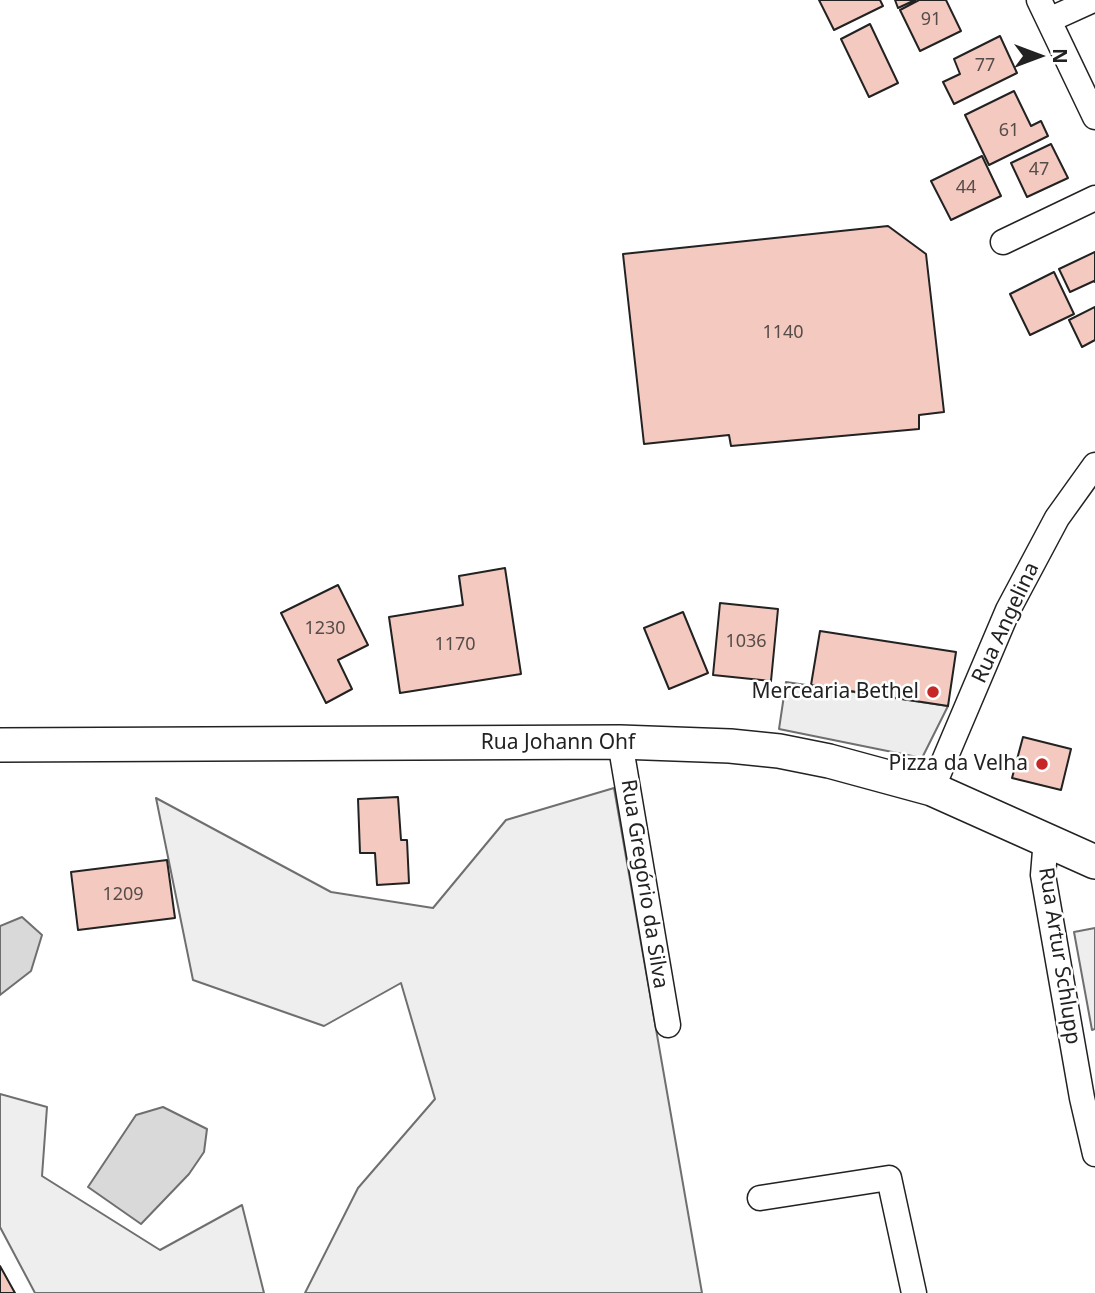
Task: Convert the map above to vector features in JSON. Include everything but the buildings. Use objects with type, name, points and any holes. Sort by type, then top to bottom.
[{"type":"main road","name":"Rua Johann Ohf","points":[[0,745],[620,742],[730,746],[779,751],[829,761],[932,789],[1095,862]]},
{"type":"street","points":[[1093,0],[1044,10],[1095,117]]},
{"type":"street","points":[[1003,242],[1095,198]]},
{"type":"street","name":"Rua Angelina","points":[[932,789],[1007,610],[1057,518],[1095,465]]},
{"type":"street","name":"Rua Gregório da Silva","points":[[620,742],[667,1025]]},
{"type":"street","name":"Rua Artur Schlupp","points":[[1046,839],[1043,875],[1082,1098],[1095,1154]]},
{"type":"street","points":[[760,1198],[889,1178],[914,1293]]},
{"type":"shaded area","points":[[786,682],[948,706],[922,758],[779,729]]},
{"type":"shaded area","points":[[614,788],[702,1293],[305,1293],[358,1188],[435,1099],[401,983],[324,1026],[193,980],[156,798],[331,892],[433,908],[506,820]]},
{"type":"shaded area","points":[[22,917],[42,935],[31,971],[0,995],[0,926]]},
{"type":"shaded area","points":[[1095,928],[1095,1029],[1092,1030],[1074,932]]},
{"type":"shaded area","points":[[0,1094],[47,1107],[42,1176],[160,1250],[242,1205],[264,1293],[35,1293],[0,1227]]},
{"type":"shaded area","points":[[163,1107],[207,1129],[204,1152],[189,1174],[141,1224],[88,1187],[136,1115]]},
{"type":"place","name":"Mercearia Bethel","points":[[933,692]]},
{"type":"place","name":"Pizza da Velha","points":[[1042,764]]}]
